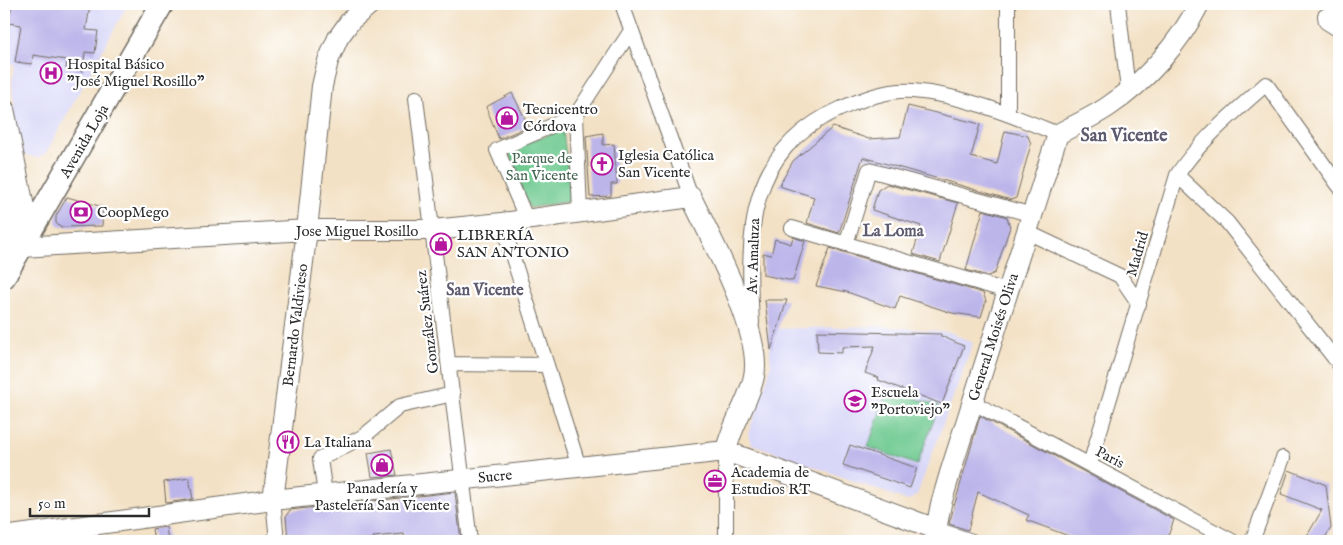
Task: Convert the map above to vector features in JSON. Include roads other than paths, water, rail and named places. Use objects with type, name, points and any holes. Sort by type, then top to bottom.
[{"type":"main road","name":"Avenida Loja","points":[[19,252],[162,4]]},
{"type":"main road","name":"Bernardo Valdivieso","points":[[273,500],[307,230],[322,86],[328,62],[338,38],[351,20],[370,4]]},
{"type":"main road","points":[[1058,134],[1108,107],[1160,61],[1199,4]]},
{"type":"main road","points":[[4,109],[24,207],[19,252]]},
{"type":"main road","name":"General Moisés Oliva","points":[[935,535],[941,504],[972,402],[1058,134]]},
{"type":"main road","points":[[4,176],[14,239],[19,252]]},
{"type":"main road","points":[[691,197],[729,278],[753,339]]},
{"type":"main road","name":"Jose Miguel Rosillo","points":[[19,252],[307,230],[433,230],[527,220],[691,197]]},
{"type":"main road","name":"Av. Amaluza","points":[[726,451],[754,376],[756,355],[753,339]]},
{"type":"main road","name":"Sucre","points":[[4,537],[273,500],[726,451],[935,535]]},
{"type":"street","points":[[622,4],[630,32],[691,197]]},
{"type":"street","points":[[1008,4],[1008,114]]},
{"type":"street","points":[[1118,4],[1128,90]]},
{"type":"street","points":[[1339,8],[1325,16],[1326,22],[1339,30]]},
{"type":"street","points":[[527,220],[497,150],[576,115],[630,32]]},
{"type":"street","name":"Madrid","points":[[1090,464],[1177,175],[1191,154],[1209,135],[1266,84],[1339,186]]},
{"type":"street","name":"Av. Amaluza","points":[[753,339],[751,262],[753,217],[760,190],[770,169],[798,134],[823,116],[856,101],[882,94],[912,91],[953,99],[1008,114],[1058,134]]},
{"type":"street","name":"González Suárez","points":[[416,98],[470,541]]},
{"type":"street","points":[[576,115],[580,212]]},
{"type":"street","points":[[846,244],[868,170],[1030,224],[1120,276],[1139,304]]},
{"type":"street","points":[[1177,175],[1227,222],[1339,364]]},
{"type":"street","points":[[502,223],[579,467]]},
{"type":"street","points":[[792,228],[1007,291]]},
{"type":"street","points":[[449,364],[546,365]]},
{"type":"street","points":[[324,494],[320,459],[364,436],[400,406],[452,394]]},
{"type":"street","name":"Paris","points":[[972,402],[1232,541]]},
{"type":"street","points":[[726,451],[726,541]]},
{"type":"street","points":[[1252,541],[1283,458]]},
{"type":"street","name":"Bernardo Valdivieso","points":[[273,500],[277,541]]},
{"type":"street","name":"Sucre","points":[[935,535],[972,541]]},
{"type":"place","name":"Hospital Básico \"José Miguel Rosillo\"","points":[[51,73]]},
{"type":"place","name":"Tecnicentro Córdova","points":[[507,118]]},
{"type":"place","name":"Iglesia Católica San Vicente","points":[[602,164]]},
{"type":"place","name":"CoopMego","points":[[81,212]]},
{"type":"place","name":"LIBRERÍA SAN ANTONIO","points":[[441,244]]},
{"type":"place","name":"Escuela \"Portoviejo\"","points":[[855,401]]},
{"type":"place","name":"La Italiana","points":[[288,442]]},
{"type":"place","name":"Panadería y Pastelería San Vicente","points":[[382,465]]},
{"type":"place","name":"Academia de Estudios RT","points":[[715,481]]},
{"type":"district","name":"San Vicente","points":[[1124,135]]},
{"type":"district","name":"La Loma","points":[[893,230]]},
{"type":"district","name":"San Vicente","points":[[485,289]]},
{"type":"park label","name":"Parque de San Vicente","points":[[542,166]]}]
